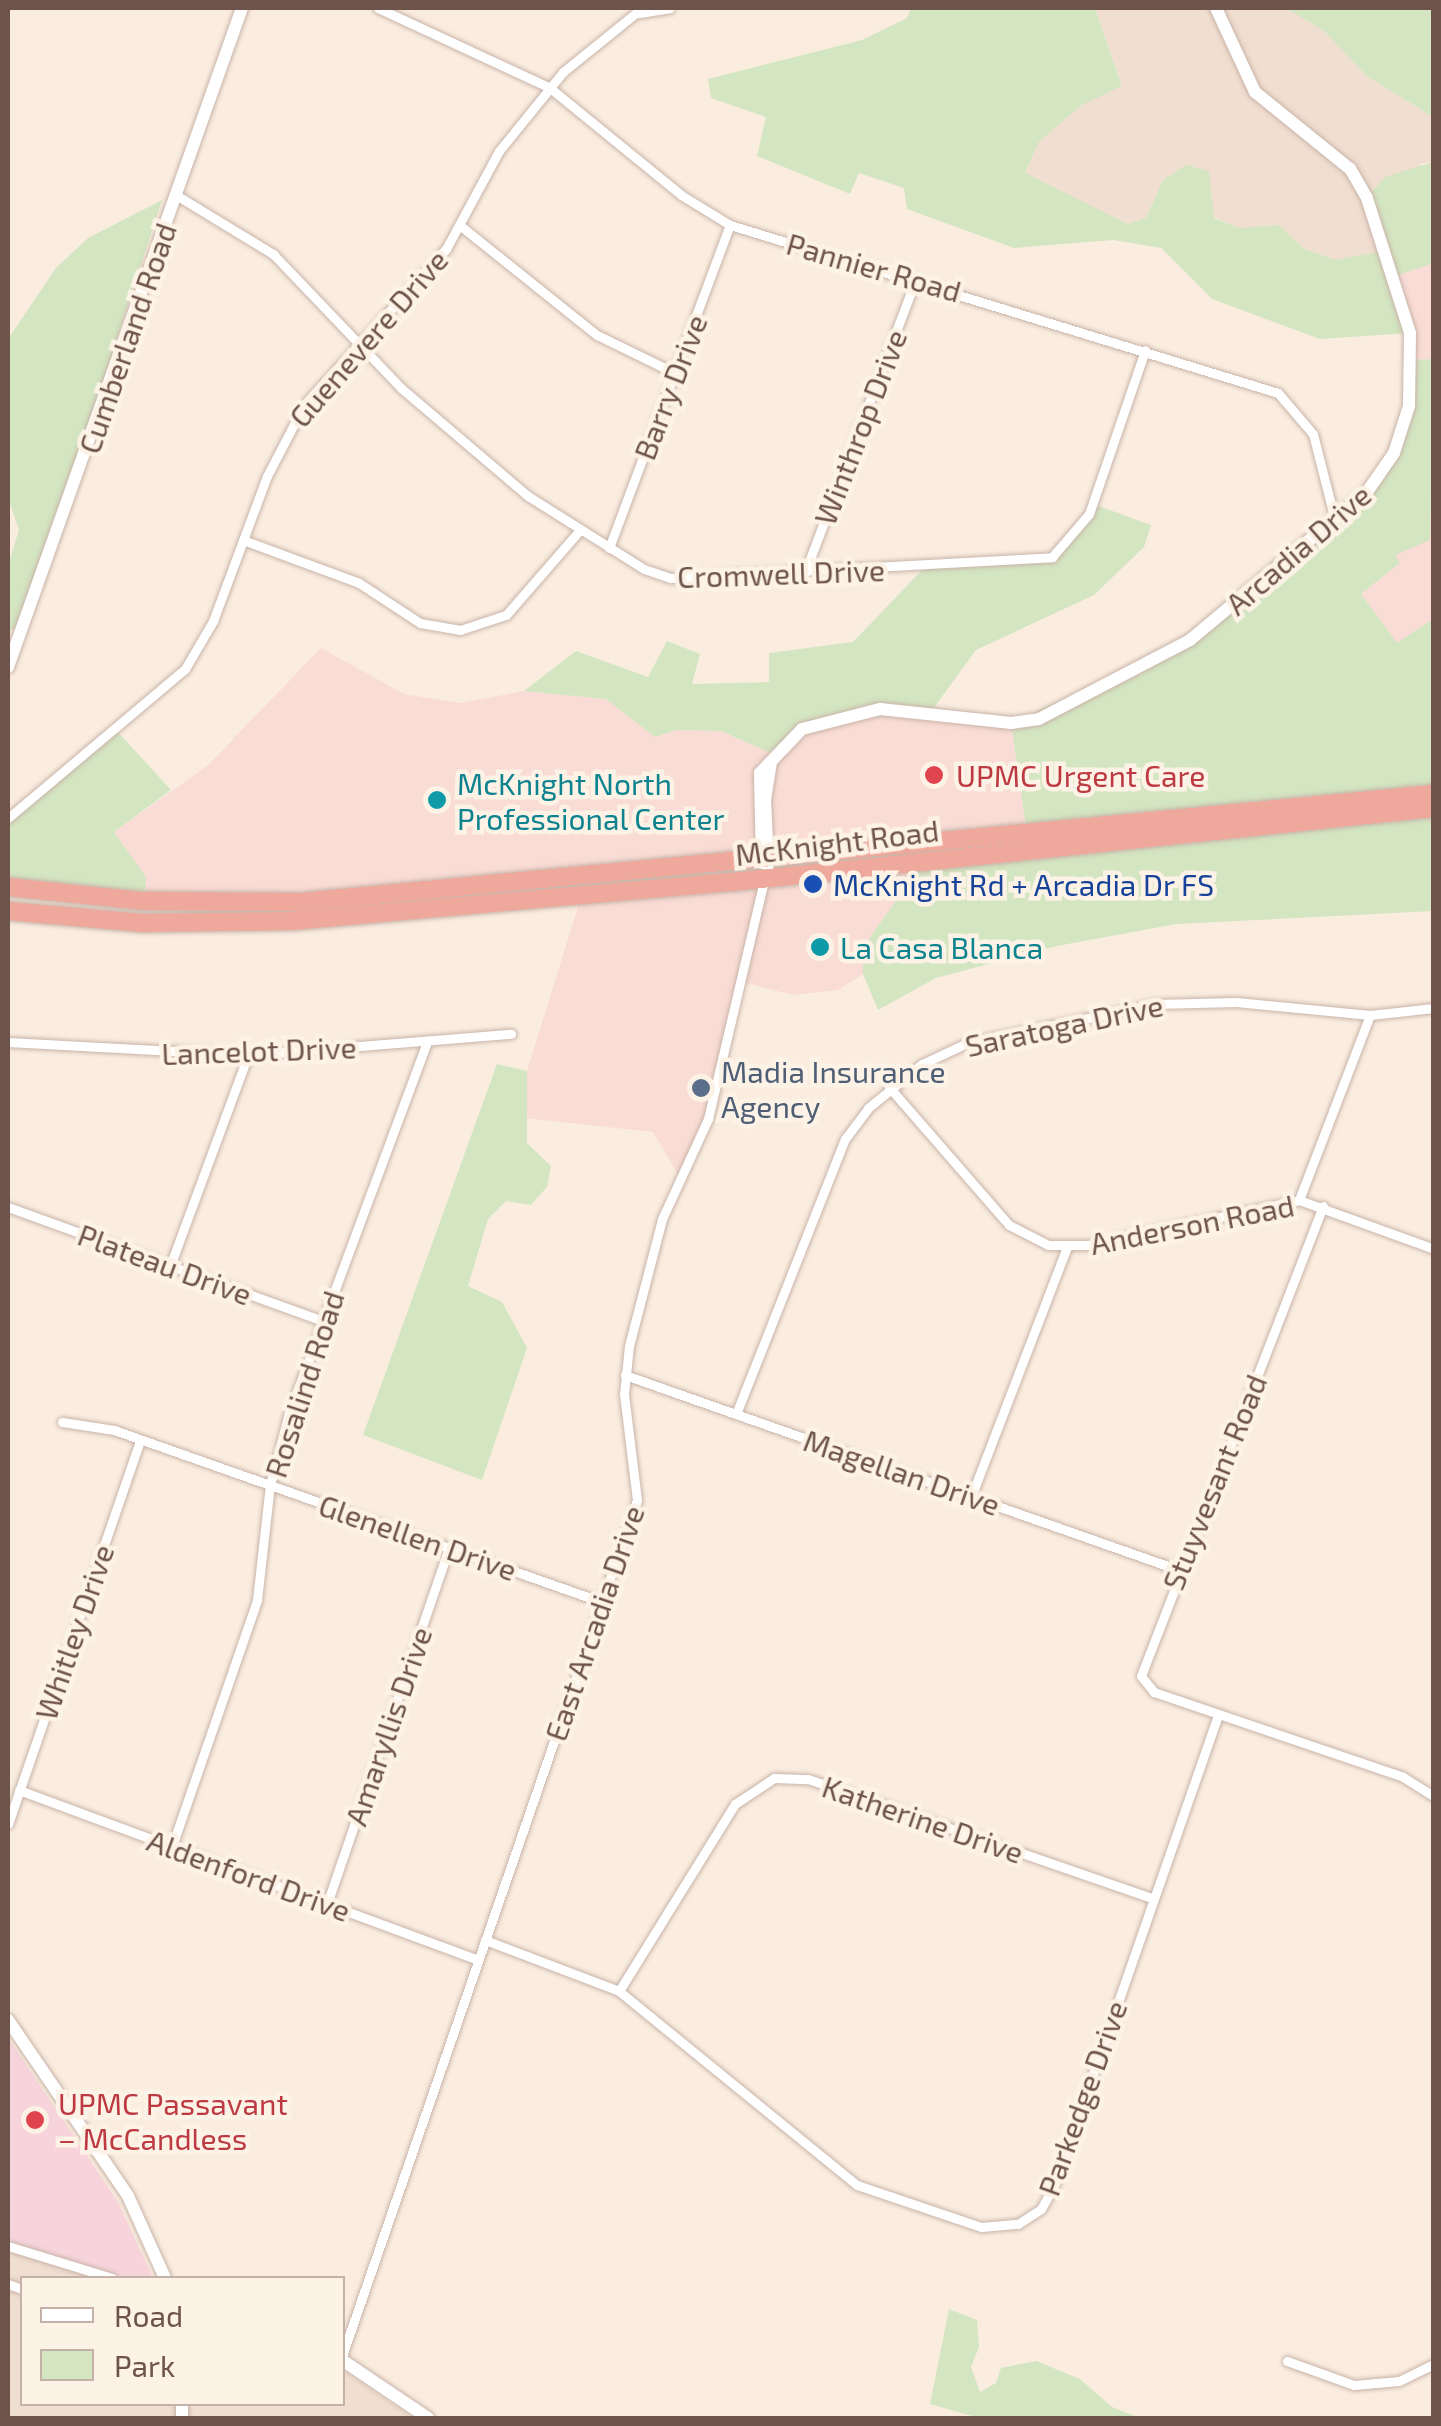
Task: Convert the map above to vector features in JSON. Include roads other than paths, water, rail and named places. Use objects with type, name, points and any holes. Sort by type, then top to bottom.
[{"type":"highway","name":"McKnight Road","points":[[8,888],[144,902],[262,904],[1434,794]]},
{"type":"highway","name":"McKnight Road","points":[[8,910],[142,923],[252,922],[764,878],[1434,808]]},
{"type":"street","name":"Cumberland Road","points":[[8,667],[242,8]]},
{"type":"street","name":"Pannier Road","points":[[378,8],[550,88],[681,195],[730,226],[1264,386],[1288,402],[1313,434],[1335,520]]},
{"type":"street","points":[[641,10],[670,8]]},
{"type":"street","name":"Arcadia Drive","points":[[764,878],[765,800],[773,754],[802,729],[850,712],[902,710],[1011,723],[1039,719],[1190,640],[1335,520],[1377,480],[1406,422],[1412,376],[1403,298],[1358,181],[1255,92],[1216,8]]},
{"type":"street","name":"Guenevere Drive","points":[[8,818],[185,669],[214,621],[292,422],[462,227],[499,150],[550,88],[592,43],[641,10]]},
{"type":"street","name":"Cromwell Drive","points":[[176,195],[260,242],[359,344],[495,470],[609,548],[670,578],[804,574],[1052,557],[1089,514],[1145,350]]},
{"type":"street","name":"Barry Drive","points":[[609,548],[730,226]]},
{"type":"street","points":[[462,227],[596,334],[675,373]]},
{"type":"street","name":"Winthrop Drive","points":[[804,574],[916,279]]},
{"type":"street","points":[[243,540],[360,583],[420,624],[460,630],[495,621],[518,604],[580,530]]},
{"type":"street","name":"East Arcadia Drive","points":[[345,2349],[637,1500],[625,1375],[658,1233],[712,1103],[764,878]]},
{"type":"street","name":"Saratoga Drive","points":[[736,1414],[842,1147],[889,1088],[967,1043],[1155,1004],[1236,1002],[1370,1015],[1434,1008]]},
{"type":"street","points":[[1299,1200],[1370,1015]]},
{"type":"street","name":"Lancelot Drive","points":[[8,1042],[248,1055],[511,1034]]},
{"type":"street","name":"Rosalind Road","points":[[172,1846],[257,1600],[270,1486],[323,1321],[427,1042]]},
{"type":"street","points":[[170,1266],[248,1055]]},
{"type":"street","name":"Anderson Road","points":[[889,1088],[1009,1224],[1038,1242],[1067,1247],[1299,1200],[1434,1249]]},
{"type":"street","name":"Stuyvesant Road","points":[[1218,1714],[1154,1692],[1141,1676],[1323,1206]]},
{"type":"street","name":"Plateau Drive","points":[[8,1207],[323,1321]]},
{"type":"street","points":[[971,1497],[1067,1247]]},
{"type":"street","name":"Magellan Drive","points":[[625,1375],[1179,1570]]},
{"type":"street","name":"Glenellen Drive","points":[[62,1422],[140,1440],[602,1602]]},
{"type":"street","name":"Whitley Drive","points":[[8,1824],[140,1440]]},
{"type":"street","name":"Amaryllis Drive","points":[[327,1904],[449,1548]]},
{"type":"street","points":[[1218,1714],[1403,1777],[1434,1796]]},
{"type":"street","name":"Parkedge Drive","points":[[485,1940],[619,1990],[838,2174],[882,2195],[997,2229],[1030,2219],[1050,2195],[1218,1714]]},
{"type":"street","name":"Katherine Drive","points":[[619,1990],[736,1804],[774,1778],[808,1779],[1154,1899]]},
{"type":"street","name":"Aldenford Drive","points":[[20,1790],[478,1960]]},
{"type":"street","points":[[8,2020],[122,2188],[164,2276]]},
{"type":"street","points":[[8,2246],[106,2276]]},
{"type":"street","points":[[345,2360],[428,2418]]},
{"type":"street","points":[[1287,2360],[1354,2385],[1399,2382],[1434,2364]]},
{"type":"place","name":"UPMC Urgent Care","points":[[934,775]]},
{"type":"place","name":"McKnight North Professional Center","points":[[437,800]]},
{"type":"place","name":"McKnight Rd + Arcadia Dr FS","points":[[813,884]]},
{"type":"place","name":"La Casa Blanca","points":[[820,947]]},
{"type":"place","name":"Madia Insurance Agency","points":[[701,1088]]},
{"type":"place","name":"UPMC Passavant – McCandless","points":[[35,2120]]}]
